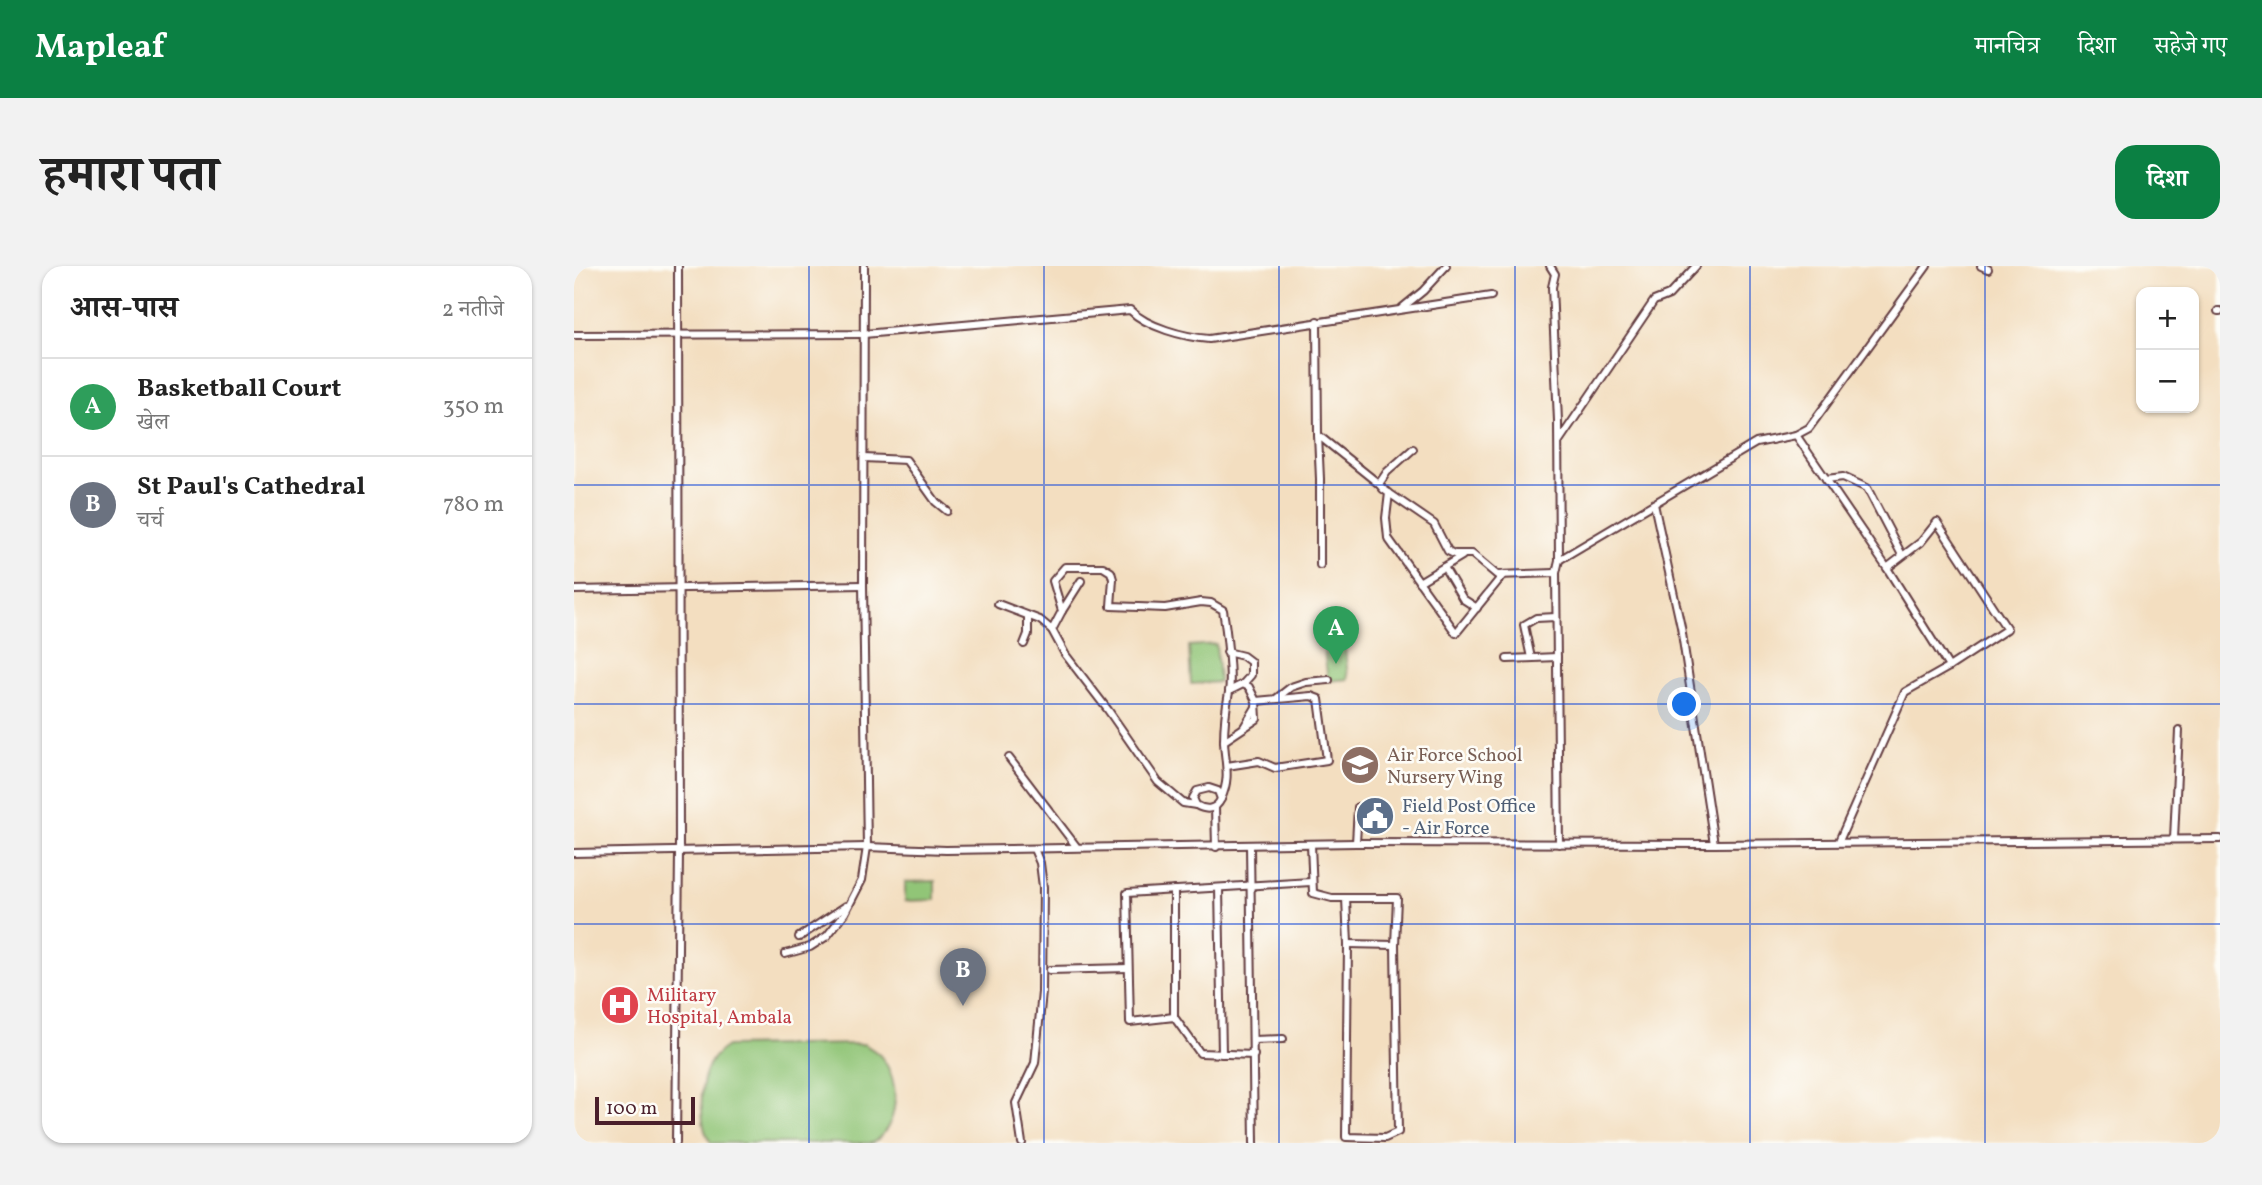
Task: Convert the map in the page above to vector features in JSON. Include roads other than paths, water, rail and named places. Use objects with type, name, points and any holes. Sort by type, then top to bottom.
[{"type":"street","points":[[676,1143],[679,852],[678,266]]},
{"type":"street","points":[[785,954],[810,947],[827,936],[862,880],[867,847],[863,585],[864,266]]},
{"type":"street","points":[[1400,309],[1423,292],[1446,266]]},
{"type":"street","points":[[1550,266],[1555,274],[1552,287],[1558,442],[1559,560],[1556,573],[1556,617],[1559,844]]},
{"type":"street","points":[[1558,442],[1654,301],[1669,295],[1696,266]]},
{"type":"street","points":[[1559,560],[1756,443],[1796,435],[1809,428],[1927,266]]},
{"type":"street","points":[[574,335],[864,334],[1130,310],[1137,317],[1156,325],[1194,338],[1209,339],[1491,296]]},
{"type":"street","points":[[1317,321],[1320,565]]},
{"type":"street","points":[[1318,435],[1389,493],[1434,524],[1448,551],[1454,554],[1472,554],[1497,575],[1556,573]]},
{"type":"street","points":[[1796,435],[1949,667]]},
{"type":"street","points":[[1379,484],[1387,472],[1413,449]]},
{"type":"street","points":[[864,458],[906,460],[936,502],[947,511]]},
{"type":"street","points":[[1826,479],[1843,477],[1867,488],[1902,555]]},
{"type":"street","points":[[1389,493],[1386,518],[1388,538],[1456,633],[1503,575]]},
{"type":"street","points":[[1654,504],[1681,627],[1714,844]]},
{"type":"street","points":[[1839,841],[1905,692],[2007,629],[1937,522],[1920,542],[1886,568]]},
{"type":"street","points":[[1419,582],[1463,555]]},
{"type":"street","points":[[1444,566],[1463,599],[1476,608]]},
{"type":"street","points":[[998,604],[1040,620],[1052,630],[1065,654],[1158,782],[1183,803],[1206,810],[1215,807],[1228,780],[1224,741],[1229,681],[1223,610],[1201,602],[1165,607],[1111,606],[1111,572],[1103,567],[1065,567],[1052,581],[1062,611]]},
{"type":"street","points":[[1052,630],[1081,581]]},
{"type":"street","points":[[574,590],[863,585]]},
{"type":"street","points":[[1024,644],[1028,634],[1028,615]]},
{"type":"street","points":[[1531,658],[1524,625],[1536,618],[1556,617]]},
{"type":"street","points":[[1227,652],[1243,656],[1251,662],[1251,676],[1243,684],[1229,691]]},
{"type":"street","points":[[1507,659],[1557,657]]},
{"type":"street","points":[[1219,680],[1229,681]]},
{"type":"street","points":[[1256,704],[1300,684],[1329,680]]},
{"type":"street","points":[[1224,741],[1257,719],[1256,704],[1249,687],[1243,684]]},
{"type":"street","points":[[1300,684],[1307,687],[1304,694],[1306,696]]},
{"type":"street","points":[[1227,766],[1259,761],[1275,768],[1327,760],[1320,699],[1306,696],[1272,699]]},
{"type":"street","points":[[2174,839],[2179,730]]},
{"type":"street","points":[[1009,758],[1076,846]]},
{"type":"street","points":[[1196,805],[1194,794],[1204,788],[1219,790],[1221,799]]},
{"type":"street","points":[[1215,807],[1216,847]]},
{"type":"street","points":[[1356,843],[1358,807]]},
{"type":"street","points":[[574,853],[867,847],[946,850],[1356,843],[1714,844],[2220,839]]},
{"type":"street","points":[[1311,844],[1313,893],[1318,896],[1346,898],[1397,898],[1395,945],[1398,1132],[1385,1138],[1346,1137],[1346,898]]},
{"type":"street","points":[[1250,846],[1254,1143]]},
{"type":"street","points":[[1022,1143],[1016,1103],[1035,1063],[1042,992],[1043,887],[1040,863],[1034,849]]},
{"type":"street","points":[[1174,1017],[1129,1022],[1127,893],[1311,882]]},
{"type":"street","points":[[1219,888],[1222,1054]]},
{"type":"street","points":[[1174,890],[1174,1017],[1200,1053],[1254,1055]]},
{"type":"street","points":[[799,937],[850,902]]},
{"type":"street","points":[[1348,944],[1395,945]]},
{"type":"street","points":[[1049,970],[1128,968]]},
{"type":"street","points":[[1254,1040],[1283,1039]]},
{"type":"place","name":"Basketball Court","points":[[1336,664]]},
{"type":"place","name":"Air Force School Nursery Wing","points":[[1360,765]]},
{"type":"place","name":"Field Post Office - Air Force","points":[[1375,816]]},
{"type":"place","name":"Military Hospital, Ambala","points":[[620,1005]]},
{"type":"place","name":"St Paul's Cathedral","points":[[963,1006]]}]
